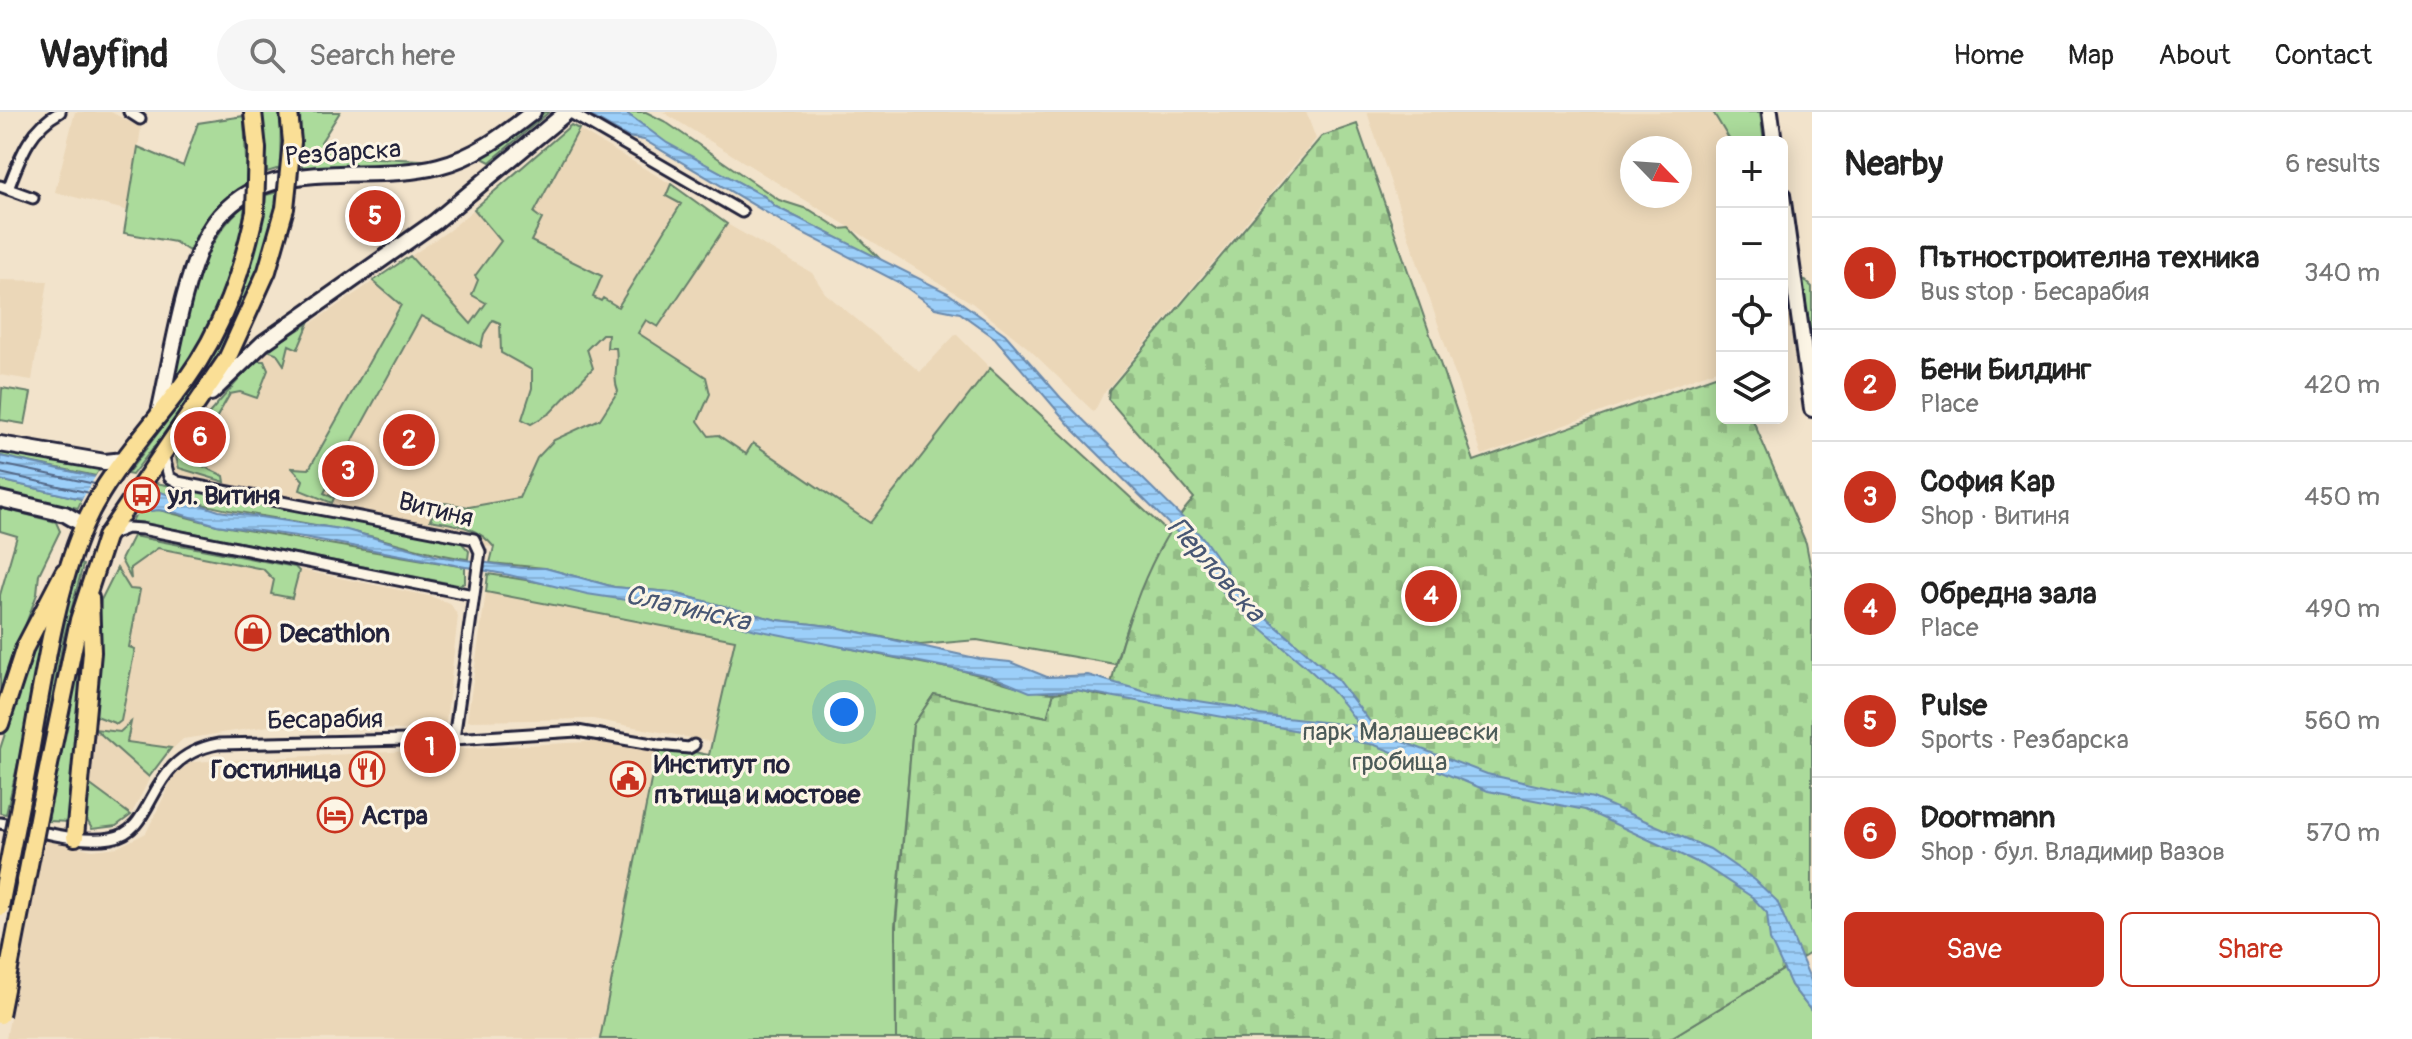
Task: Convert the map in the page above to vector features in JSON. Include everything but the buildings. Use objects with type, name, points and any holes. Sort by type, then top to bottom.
[{"type":"main road","points":[[0,907],[74,556],[88,518],[120,466],[188,377],[218,329],[235,288],[255,212],[257,149],[253,112]]},
{"type":"main road","points":[[0,1015],[40,808],[90,584],[106,537],[117,517],[227,359],[267,271],[285,208],[292,142],[289,112]]},
{"type":"main road","points":[[0,724],[25,647],[52,590],[74,556]]},
{"type":"main road","points":[[75,837],[92,652],[90,584]]},
{"type":"street","points":[[33,198],[4,188],[32,134],[41,123],[60,112]]},
{"type":"street","points":[[129,112],[140,119]]},
{"type":"street","name":"Резбарска","points":[[158,417],[198,256],[222,214],[247,194],[271,182],[306,175],[381,174],[441,166],[497,140],[533,112]]},
{"type":"street","points":[[189,417],[263,343],[435,222],[568,112],[742,212]]},
{"type":"street","points":[[1770,112],[1773,136]]},
{"type":"street","points":[[1784,208],[1812,409]]},
{"type":"street","points":[[0,444],[120,466]]},
{"type":"street","name":"Витиня","points":[[163,451],[169,477],[178,482],[469,536],[479,544],[454,739]]},
{"type":"street","points":[[0,499],[88,518]]},
{"type":"street","points":[[106,537],[127,528],[142,529],[473,595]]},
{"type":"street","name":"Бесарабия","points":[[0,823],[75,837],[109,839],[133,827],[168,769],[184,754],[218,744],[454,739],[577,731],[658,745],[689,748],[694,745]]},
{"type":"shaded area","points":[[75,112],[111,112],[141,128],[129,211],[55,192]]},
{"type":"shaded area","points":[[663,112],[1306,112],[1316,139],[1103,394],[1094,412],[1027,347],[972,303]]},
{"type":"shaded area","points":[[1367,112],[1713,112],[1727,136],[1716,136],[1716,370],[1482,455]]},
{"type":"shaded area","points":[[571,125],[671,184],[727,224],[812,273],[825,293],[920,372],[956,334],[990,368],[870,523],[753,443],[746,454],[523,553],[170,484],[163,476],[232,385],[255,361],[451,229]]},
{"type":"shaded area","points":[[1788,261],[1800,325],[1788,328]]},
{"type":"shaded area","points":[[0,280],[48,281],[32,380],[0,375]]},
{"type":"shaded area","points":[[133,536],[429,596],[450,603],[458,616],[445,731],[269,726],[183,739],[157,764],[131,815],[116,826],[92,829],[87,820],[101,600]]},
{"type":"shaded area","points":[[486,592],[735,640],[712,742],[593,719],[467,721]]},
{"type":"shaded area","points":[[607,741],[657,751],[600,1039],[6,1039],[44,840],[93,850],[118,847],[146,833],[174,776],[191,762]]},
{"type":"green space","points":[[262,112],[281,112],[280,168],[267,172]]},
{"type":"green space","points":[[300,112],[340,112],[321,142],[333,156],[423,160],[411,166],[302,167]]},
{"type":"green space","points":[[549,112],[490,162],[484,159],[483,156]]},
{"type":"green space","points":[[625,112],[646,112],[664,121],[779,200],[810,210],[840,229],[850,228],[881,260],[776,207],[764,196],[667,144]]},
{"type":"green space","points":[[1713,112],[1760,112],[1763,136],[1727,136]]},
{"type":"green space","points":[[244,116],[247,183],[205,220],[189,251],[175,242],[124,233],[138,147],[183,166],[198,123]]},
{"type":"green space","name":"парк Малашевски гробища","points":[[1357,124],[1474,461],[1715,376],[1716,424],[1755,424],[1806,543],[1812,574],[1812,952],[1669,1039],[896,1039],[896,924],[913,725],[934,694],[1047,717],[1054,693],[1077,690],[1108,697],[1121,646],[1151,566],[1178,518],[1194,498],[1108,399],[1109,390],[1322,136]]},
{"type":"green space","points":[[571,125],[579,129],[534,213],[542,219],[531,241],[602,276],[593,297],[601,301],[603,298],[618,307],[681,204],[666,196],[671,184],[727,224],[658,327],[646,320],[638,333],[706,377],[710,394],[698,421],[709,436],[718,435],[746,454],[753,443],[870,523],[990,368],[1169,533],[1128,623],[1115,664],[977,640],[920,645],[830,626],[777,620],[670,592],[614,587],[545,568],[490,563],[494,547],[487,540],[465,528],[430,520],[437,506],[445,503],[469,507],[519,498],[537,458],[554,440],[600,419],[618,391],[616,348],[607,348],[608,334],[602,334],[587,349],[593,368],[550,413],[531,424],[522,419],[532,388],[532,370],[501,353],[500,323],[493,320],[484,334],[481,347],[421,316],[324,493],[334,498],[332,503],[300,490],[303,480],[292,468],[309,469],[401,305],[373,281],[410,256],[471,324],[486,303],[472,295],[478,280],[475,276],[501,241],[474,209]]},
{"type":"green space","points":[[278,192],[270,233],[243,308],[204,377],[181,410],[132,475],[127,474],[175,409],[217,344],[248,275],[266,195]]},
{"type":"green space","points":[[245,205],[235,255],[219,303],[197,349],[169,392],[186,316],[202,266],[227,223]]},
{"type":"green space","points":[[1798,274],[1812,287],[1812,372]]},
{"type":"green space","points":[[309,323],[298,349],[289,345],[284,365],[276,353],[267,350]]},
{"type":"green space","points":[[255,361],[264,361],[268,370],[257,398],[240,392],[230,394],[214,422],[204,419]]},
{"type":"green space","points":[[2,388],[31,393],[25,424],[0,420]]},
{"type":"green space","points":[[190,437],[194,439],[188,459],[224,476],[225,482],[179,468],[176,457]]},
{"type":"green space","points":[[0,449],[100,469],[96,476],[0,456]]},
{"type":"green space","points":[[0,480],[82,499],[78,508],[0,492]]},
{"type":"green space","points":[[156,483],[460,541],[469,551],[468,559],[343,530],[198,503],[151,489]]},
{"type":"green space","points":[[0,508],[56,522],[60,531],[39,574],[37,594],[0,693],[0,595],[17,536],[0,531]]},
{"type":"green space","points":[[159,510],[217,525],[465,567],[465,583],[458,585],[132,521],[137,512]]},
{"type":"green space","points":[[133,536],[295,567],[299,571],[292,598],[271,594],[274,580],[263,569],[158,548],[130,568],[131,579],[121,560]]},
{"type":"green space","points":[[78,564],[83,565],[64,637],[42,751],[36,750]]},
{"type":"green space","points":[[117,568],[130,589],[140,590],[129,647],[135,649],[121,721],[117,724],[94,715],[101,600]]},
{"type":"green space","points":[[488,574],[605,595],[1054,693],[1048,717],[934,694],[913,725],[895,926],[896,1039],[600,1039],[658,745],[709,755],[735,640],[486,592]]},
{"type":"green space","points":[[53,614],[6,814],[0,813],[0,749],[35,643]]},
{"type":"green space","points":[[84,636],[70,822],[48,821]]},
{"type":"green space","points":[[131,722],[127,742],[171,748],[149,777],[95,729],[120,732]]},
{"type":"green space","points":[[89,784],[131,815],[116,826],[92,829],[87,820]]},
{"type":"green space","points":[[1786,968],[1791,985],[1812,1012],[1812,1039],[1669,1039]]},
{"type":"water","points":[[584,112],[625,112],[667,143],[764,196],[776,207],[948,293],[1005,334],[1061,398],[1203,538],[1232,579],[1233,589],[1336,678],[1375,728],[1393,738],[1487,774],[1593,798],[1710,849],[1755,880],[1777,901],[1812,983],[1812,1012],[1791,985],[1770,940],[1767,913],[1752,897],[1703,865],[1585,810],[1488,791],[1375,745],[1077,690],[1030,692],[991,676],[756,630],[678,608],[587,594],[509,575],[303,537],[217,525],[177,513],[159,510],[137,512],[0,480],[0,456],[151,489],[219,511],[347,530],[437,556],[522,568],[545,568],[614,587],[670,592],[777,620],[830,626],[980,659],[1010,662],[1047,677],[1088,675],[1153,694],[1237,707],[1259,715],[1359,726],[1320,680],[1229,599],[1209,575],[1194,549],[1072,428],[995,338],[960,313],[935,308],[900,283],[784,223],[644,140],[628,137]]},
{"type":"pier","points":[[98,472],[154,486],[135,516],[80,503]]},
{"type":"place","name":"Pulse","points":[[375,216]]},
{"type":"place","name":"Doormann","points":[[200,437]]},
{"type":"place","name":"Бени Билдинг","points":[[409,440]]},
{"type":"place","name":"София Кар","points":[[348,471]]},
{"type":"place","name":"ул. Витиня","points":[[142,495]]},
{"type":"place","name":"Обредна зала","points":[[1431,596]]},
{"type":"place","name":"Decathlon","points":[[253,633]]},
{"type":"place","name":"Пътностроителна техника","points":[[430,747]]},
{"type":"place","name":"Гостилница","points":[[367,769]]},
{"type":"place","name":"Институт по пътища и мостове","points":[[628,779]]},
{"type":"place","name":"Астра","points":[[335,815]]},
{"type":"water label","name":"Перловска","points":[[1217,569]]},
{"type":"water label","name":"Слатинска","points":[[688,607]]}]
